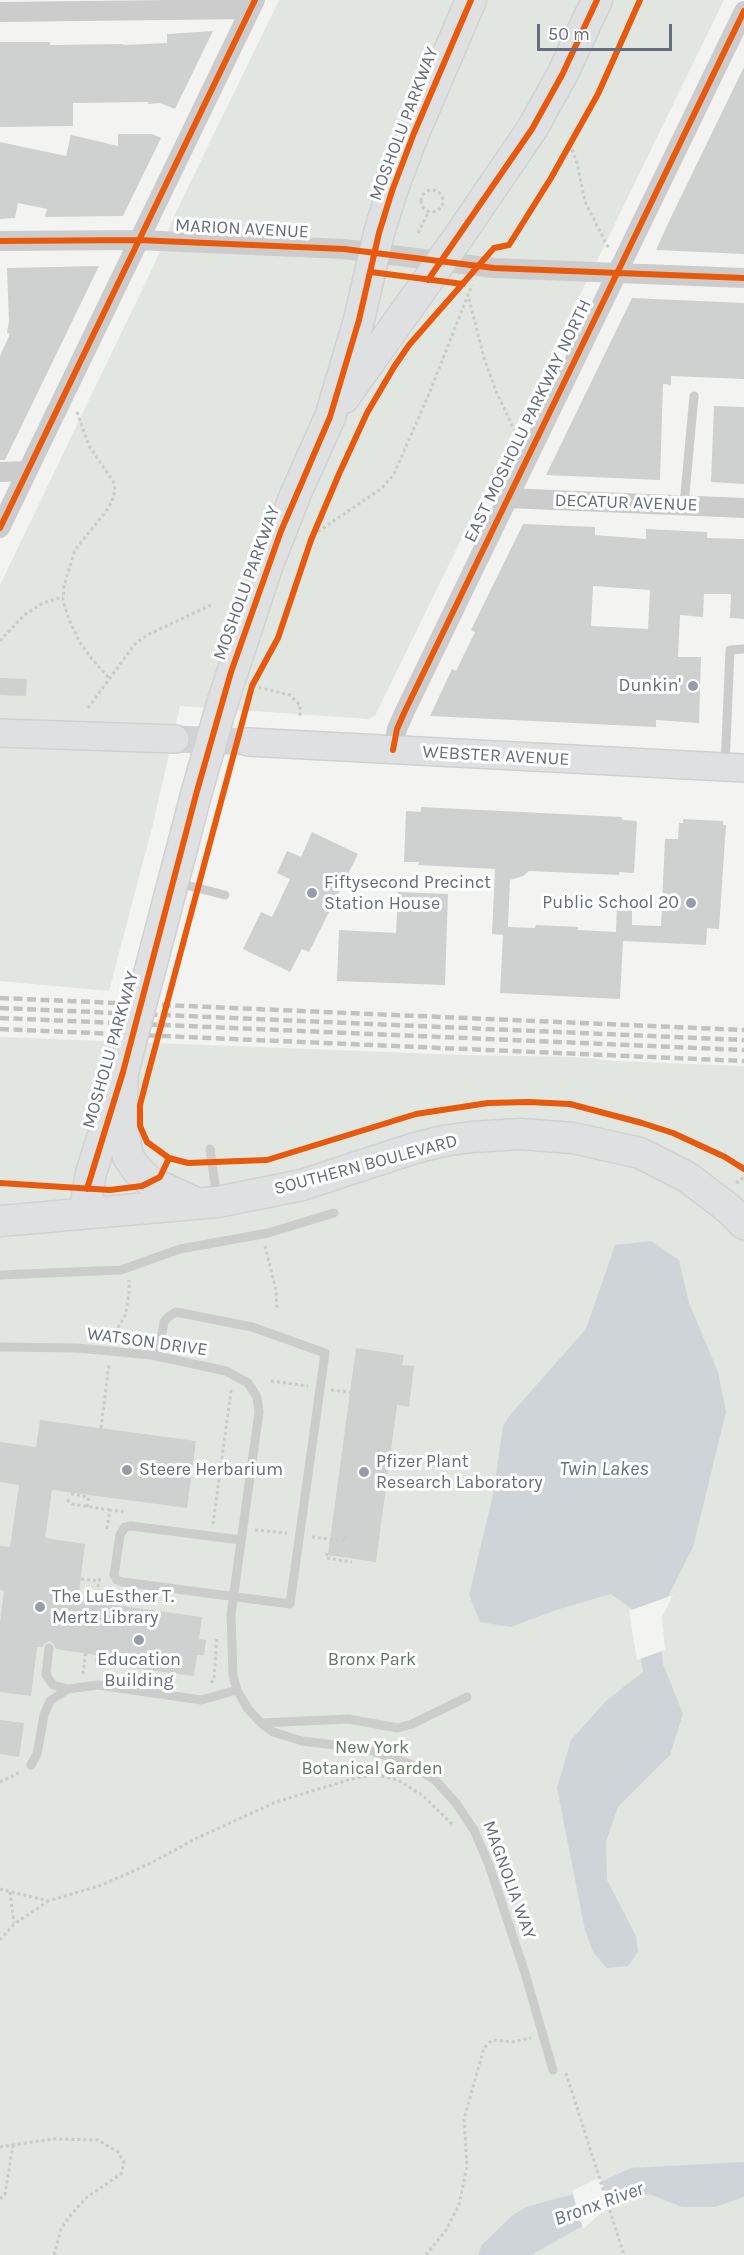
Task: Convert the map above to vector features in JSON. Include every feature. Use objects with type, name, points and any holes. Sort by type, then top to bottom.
[{"type":"main road","name":"MOSHOLU PARKWAY","points":[[84,1214],[91,1173],[123,1072],[197,791],[236,699],[255,599],[299,484],[330,417],[359,320],[383,219],[406,152],[471,0]]},
{"type":"main road","name":"MOSHOLU PARKWAY","points":[[330,417],[532,129],[562,75],[597,0]]},
{"type":"main road","points":[[0,733],[175,740]]},
{"type":"main road","name":"WEBSTER AVENUE","points":[[248,742],[734,768]]},
{"type":"main road","points":[[123,1072],[120,1121],[124,1146],[133,1165],[151,1182],[208,1203]]},
{"type":"main road","name":"SOUTHERN BOULEVARD","points":[[0,1221],[208,1203],[302,1185],[443,1141],[500,1135],[552,1136],[619,1147],[656,1160],[703,1188],[744,1224]]},
{"type":"street","points":[[0,12],[253,4],[0,528]]},
{"type":"street","name":"EAST MOSHOLU PARKWAY NORTH","points":[[393,750],[401,720],[507,498],[618,272],[736,44],[744,11]]},
{"type":"street","name":"MARION AVENUE","points":[[0,240],[138,240],[344,249],[479,266],[744,278]]},
{"type":"street","points":[[0,472],[27,471]]},
{"type":"street","name":"DECATUR AVENUE","points":[[507,498],[744,508]]},
{"type":"lane","points":[[684,505],[694,396]]},
{"type":"lane","points":[[734,768],[730,650],[744,649]]},
{"type":"lane","points":[[174,882],[225,895]]},
{"type":"lane","points":[[208,1203],[210,1149]]},
{"type":"lane","points":[[0,1275],[121,1270],[180,1250],[268,1233],[334,1213]]},
{"type":"lane","points":[[158,1357],[164,1322],[176,1312],[252,1327],[326,1353],[290,1604],[123,1582],[117,1580],[114,1571],[120,1535],[125,1527],[241,1540]]},
{"type":"lane","name":"WATSON DRIVE","points":[[0,1347],[77,1348],[158,1357],[215,1368],[241,1377],[248,1383],[257,1396],[259,1412],[233,1596]]},
{"type":"lane","name":"MAGNOLIA WAY","points":[[233,1596],[231,1614],[233,1676],[237,1690],[248,1709],[261,1723],[285,1737],[367,1749],[410,1764],[446,1791],[466,1816],[493,1876],[553,2070]]},
{"type":"lane","points":[[49,1648],[46,1675],[52,1685],[68,1689],[98,1685],[201,1700],[237,1690]]},
{"type":"lane","points":[[31,1765],[37,1754],[44,1715],[50,1701],[68,1689]]},
{"type":"lane","points":[[261,1723],[348,1719],[398,1728],[412,1724],[467,1697]]},
{"type":"path","points":[[570,144],[585,202],[609,249]]},
{"type":"path","points":[[432,190],[440,193],[443,201],[439,209],[429,211],[424,209],[421,201],[424,193],[432,190]]},
{"type":"path","points":[[418,233],[429,211]]},
{"type":"path","points":[[463,284],[479,266]]},
{"type":"path","points":[[314,535],[382,488],[394,474],[412,436],[472,285]]},
{"type":"path","points":[[468,297],[484,358],[516,434]]},
{"type":"path","points":[[77,411],[89,446],[113,481],[115,490],[107,510],[75,550],[68,568],[63,597],[69,619],[79,641],[109,678]]},
{"type":"path","points":[[0,641],[24,615],[43,603],[63,597]]},
{"type":"path","points":[[88,708],[135,644],[147,635],[211,605]]},
{"type":"path","points":[[236,699],[252,686],[290,695],[300,705],[300,718]]},
{"type":"path","points":[[270,1261],[277,1308]]},
{"type":"path","points":[[111,1340],[124,1316],[129,1281]]},
{"type":"path","points":[[99,1362],[109,1363],[101,1428]]},
{"type":"path","points":[[271,1381],[309,1387]]},
{"type":"path","points":[[202,1522],[214,1524],[231,1391],[224,1387]]},
{"type":"path","points":[[330,1389],[350,1392]]},
{"type":"path","points":[[71,1494],[88,1496],[87,1507]]},
{"type":"path","points":[[67,1500],[72,1504],[133,1514]]},
{"type":"path","points":[[107,1534],[110,1510]]},
{"type":"path","points":[[253,1529],[290,1534]]},
{"type":"path","points":[[309,1536],[345,1541],[346,1537]]},
{"type":"path","points":[[327,1553],[326,1558],[352,1562]]},
{"type":"path","points":[[89,1628],[101,1569]]},
{"type":"path","points":[[81,1579],[100,1581]]},
{"type":"path","points":[[98,1591],[120,1594]]},
{"type":"path","points":[[207,1687],[214,1680],[217,1634]]},
{"type":"path","points":[[86,1649],[82,1674],[94,1674]]},
{"type":"path","points":[[0,1782],[31,1765]]},
{"type":"path","points":[[0,1941],[14,1924],[48,1901],[102,1885],[276,1802],[356,1778],[377,1775],[398,1780],[422,1795],[463,1833],[468,1834],[474,1830]]},
{"type":"path","points":[[0,1889],[48,1901]]},
{"type":"path","points":[[10,1892],[14,1924]]},
{"type":"path","points":[[426,2255],[446,2230],[459,2205],[467,2166],[464,2119],[484,2048],[492,2040],[520,2041],[530,2039],[542,2032]]},
{"type":"path","points":[[564,2067],[624,2255]]},
{"type":"path","points":[[0,2147],[52,2139],[98,2140],[118,2152],[124,2163],[121,2174],[87,2197],[69,2217],[61,2229],[54,2255]]},
{"type":"path","points":[[0,2199],[5,2194],[13,2145]]},
{"type":"green space","points":[[279,0],[724,0],[375,716],[368,719],[180,706],[152,828],[109,991],[0,981],[0,585]]},
{"type":"green space","name":"New York Botanical Garden","points":[[0,1037],[574,1057],[744,1066],[744,2255],[0,2255]]},
{"type":"water","name":"Twin Lakes","points":[[651,1241],[679,1260],[689,1303],[718,1372],[726,1412],[693,1547],[658,1616],[663,1664],[683,1714],[670,1755],[618,1807],[606,1842],[607,1880],[636,1936],[638,1952],[628,1966],[607,1968],[593,1952],[585,1930],[557,1788],[571,1740],[606,1701],[643,1672],[633,1610],[611,1594],[559,1609],[511,1627],[480,1622],[469,1595],[493,1495],[503,1426],[510,1415],[586,1329],[615,1245]]},
{"type":"water","name":"Bronx River","points":[[744,2162],[744,2197],[715,2207],[682,2207],[649,2194],[606,2203],[581,2227],[531,2255],[478,2255],[482,2245],[513,2215],[526,2207],[573,2194],[631,2168]]},
{"type":"pier","points":[[673,1595],[662,1617],[665,1650],[637,1660],[629,1611]]},
{"type":"pier","points":[[600,2177],[610,2205],[583,2229],[572,2191]]},
{"type":"building","points":[[213,31],[175,109],[160,103],[148,104],[148,102],[73,103],[73,126],[0,127],[0,42],[50,42],[50,45],[167,43],[167,34]]},
{"type":"building","points":[[744,67],[744,254],[656,250],[671,217]]},
{"type":"building","points":[[118,134],[152,134],[161,138],[123,216],[45,217],[47,209],[18,203],[15,218],[0,219],[0,142],[66,156],[71,135],[118,146]]},
{"type":"building","points":[[99,266],[5,460],[0,460],[0,356],[10,334],[7,333],[9,321],[7,268]]},
{"type":"building","points":[[632,298],[744,303],[744,379],[671,376],[671,385],[663,384],[660,480],[546,475]]},
{"type":"building","points":[[714,406],[744,407],[744,484],[711,482]]},
{"type":"building","points":[[523,524],[595,527],[595,535],[646,539],[646,529],[707,532],[707,538],[744,539],[744,619],[730,618],[731,594],[704,594],[703,617],[680,615],[678,657],[701,657],[699,723],[656,720],[656,727],[430,716],[452,669],[456,671],[475,632],[471,630]],"holes":[[[593,586],[650,590],[648,629],[591,626]]]},
{"type":"building","points":[[0,678],[27,679],[26,696],[0,695]]},
{"type":"building","name":"Public School 20","points":[[421,807],[622,817],[622,820],[637,821],[634,873],[619,872],[619,875],[529,871],[523,876],[510,880],[508,927],[535,928],[536,925],[616,932],[617,904],[632,905],[632,925],[661,926],[665,839],[678,839],[679,823],[683,823],[683,819],[723,821],[723,825],[726,825],[719,929],[707,928],[706,945],[623,941],[620,999],[500,993],[503,935],[492,934],[495,869],[418,865],[419,862],[404,862],[406,811],[421,812]]},
{"type":"building","points":[[312,832],[358,854],[309,952],[302,949],[290,972],[243,949],[261,912],[272,917],[290,879],[277,873],[287,851],[301,857]]},
{"type":"building","points":[[398,892],[448,894],[445,985],[337,981],[339,930],[396,933]]},
{"type":"building","name":"Pfizer Plant Research Laboratory","points":[[356,1348],[404,1355],[402,1365],[414,1366],[409,1407],[397,1405],[376,1562],[328,1555]]},
{"type":"building","points":[[40,1420],[196,1441],[187,1508],[52,1490],[45,1538],[85,1544],[78,1600],[202,1617],[199,1639],[206,1640],[204,1655],[197,1655],[194,1676],[95,1663],[96,1655],[56,1649],[49,1641],[42,1647],[37,1647],[31,1696],[0,1692],[0,1623],[4,1591],[0,1590],[0,1546],[10,1547],[19,1485],[0,1482],[0,1442],[36,1447]]},
{"type":"building","points":[[0,1720],[24,1723],[19,1757],[0,1754]]},
{"type":"tunnel","points":[[175,739],[248,742]]},
{"type":"railway","points":[[0,998],[744,1030]]},
{"type":"railway","points":[[0,1008],[744,1040]]},
{"type":"railway","points":[[0,1018],[744,1050]]},
{"type":"railway","points":[[0,1029],[744,1061]]},
{"type":"cycle path","points":[[0,528],[255,0]]},
{"type":"cycle path","points":[[87,1189],[123,1072],[197,791],[231,672],[281,531],[330,417],[359,320],[379,233],[392,191],[414,133],[471,0]]},
{"type":"cycle path","points":[[428,280],[532,129],[562,75],[597,0]]},
{"type":"cycle path","points":[[640,0],[598,94],[551,178],[509,245],[494,248],[409,345],[367,413],[339,474],[311,540],[278,638],[252,686],[140,1105],[140,1126],[147,1142],[169,1158],[188,1163],[267,1160],[416,1114],[488,1103],[570,1104],[673,1133],[725,1157],[744,1169]]},
{"type":"cycle path","points":[[393,750],[397,729],[405,711],[744,11]]},
{"type":"cycle path","points":[[0,241],[138,240],[344,249],[494,268],[744,278]]},
{"type":"cycle path","points":[[371,272],[463,284]]},
{"type":"cycle path","points":[[0,1183],[110,1190],[142,1186],[160,1177],[169,1158]]},
{"type":"place","name":"Dunkin'","points":[[693,686]]},
{"type":"place","name":"Fiftysecond Precinct Station House","points":[[312,893]]},
{"type":"place","name":"Public School 20","points":[[691,903]]},
{"type":"place","name":"Steere Herbarium","points":[[127,1470]]},
{"type":"place","name":"Pfizer Plant Research Laboratory","points":[[364,1472]]},
{"type":"place","name":"The LuEsther T. Mertz Library","points":[[40,1607]]},
{"type":"place","name":"Education Building","points":[[139,1640]]},
{"type":"park label","name":"Bronx Park","points":[[372,1660]]}]
